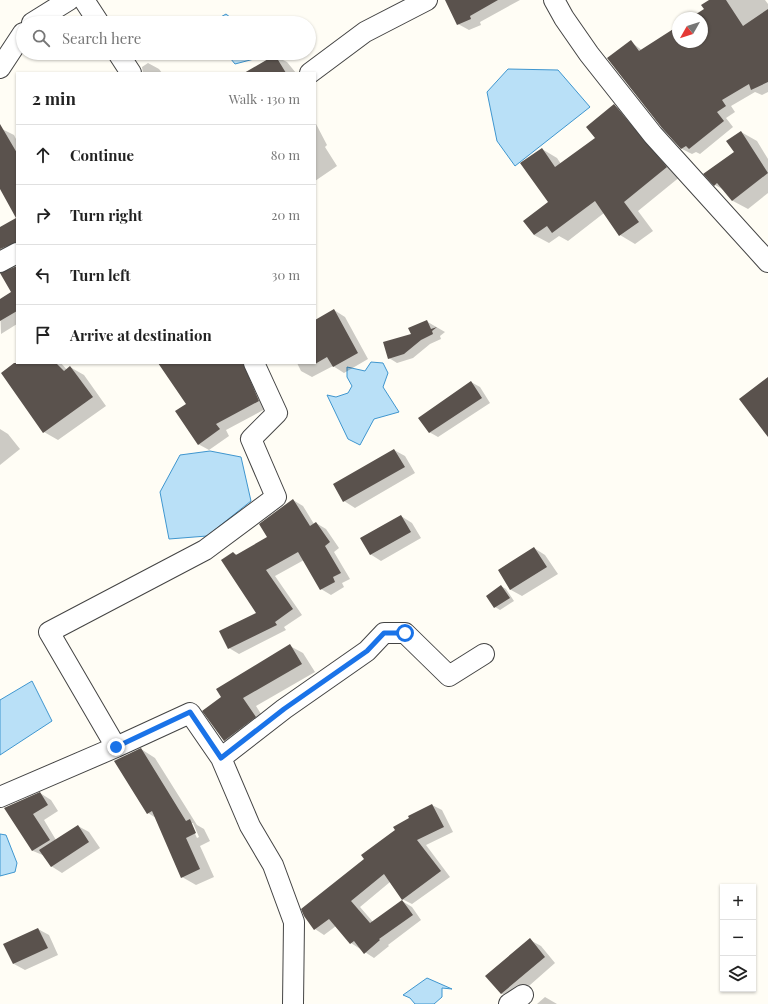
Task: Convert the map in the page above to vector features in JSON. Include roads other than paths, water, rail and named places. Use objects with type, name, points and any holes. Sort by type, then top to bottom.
[{"type":"street","points":[[43,16],[69,0]]},
{"type":"street","points":[[84,0],[94,16]]},
{"type":"street","points":[[311,72],[365,32],[427,0]]},
{"type":"street","points":[[554,0],[564,18],[590,54],[653,135],[768,262]]},
{"type":"street","points":[[0,68],[16,44]]},
{"type":"street","points":[[123,60],[130,72]]},
{"type":"street","points":[[0,262],[16,254]]},
{"type":"street","points":[[116,747],[49,632],[206,550],[276,497],[251,439],[277,414],[254,364]]},
{"type":"street","points":[[221,758],[284,709],[367,651],[384,633],[405,633],[449,676],[484,654]]},
{"type":"street","points":[[0,796],[116,747],[190,712],[221,758],[250,826],[273,865],[294,922],[292,1004]]},
{"type":"water","points":[[232,60],[250,60],[235,64]]},
{"type":"water","points":[[508,69],[558,70],[590,107],[515,166],[497,141],[487,92]]},
{"type":"water","points":[[371,362],[383,363],[388,373],[383,387],[399,412],[374,419],[360,445],[348,439],[327,395],[336,397],[348,393],[352,386],[347,377],[347,367],[365,371]]},
{"type":"water","points":[[210,451],[241,457],[251,501],[207,536],[169,539],[160,492],[180,455]]},
{"type":"water","points":[[32,681],[52,721],[0,755],[0,700]]},
{"type":"water","points":[[0,834],[6,835],[17,863],[15,872],[0,876]]},
{"type":"water","points":[[427,978],[452,989],[442,988],[442,997],[434,1004],[415,1004],[410,998],[403,995]]}]
